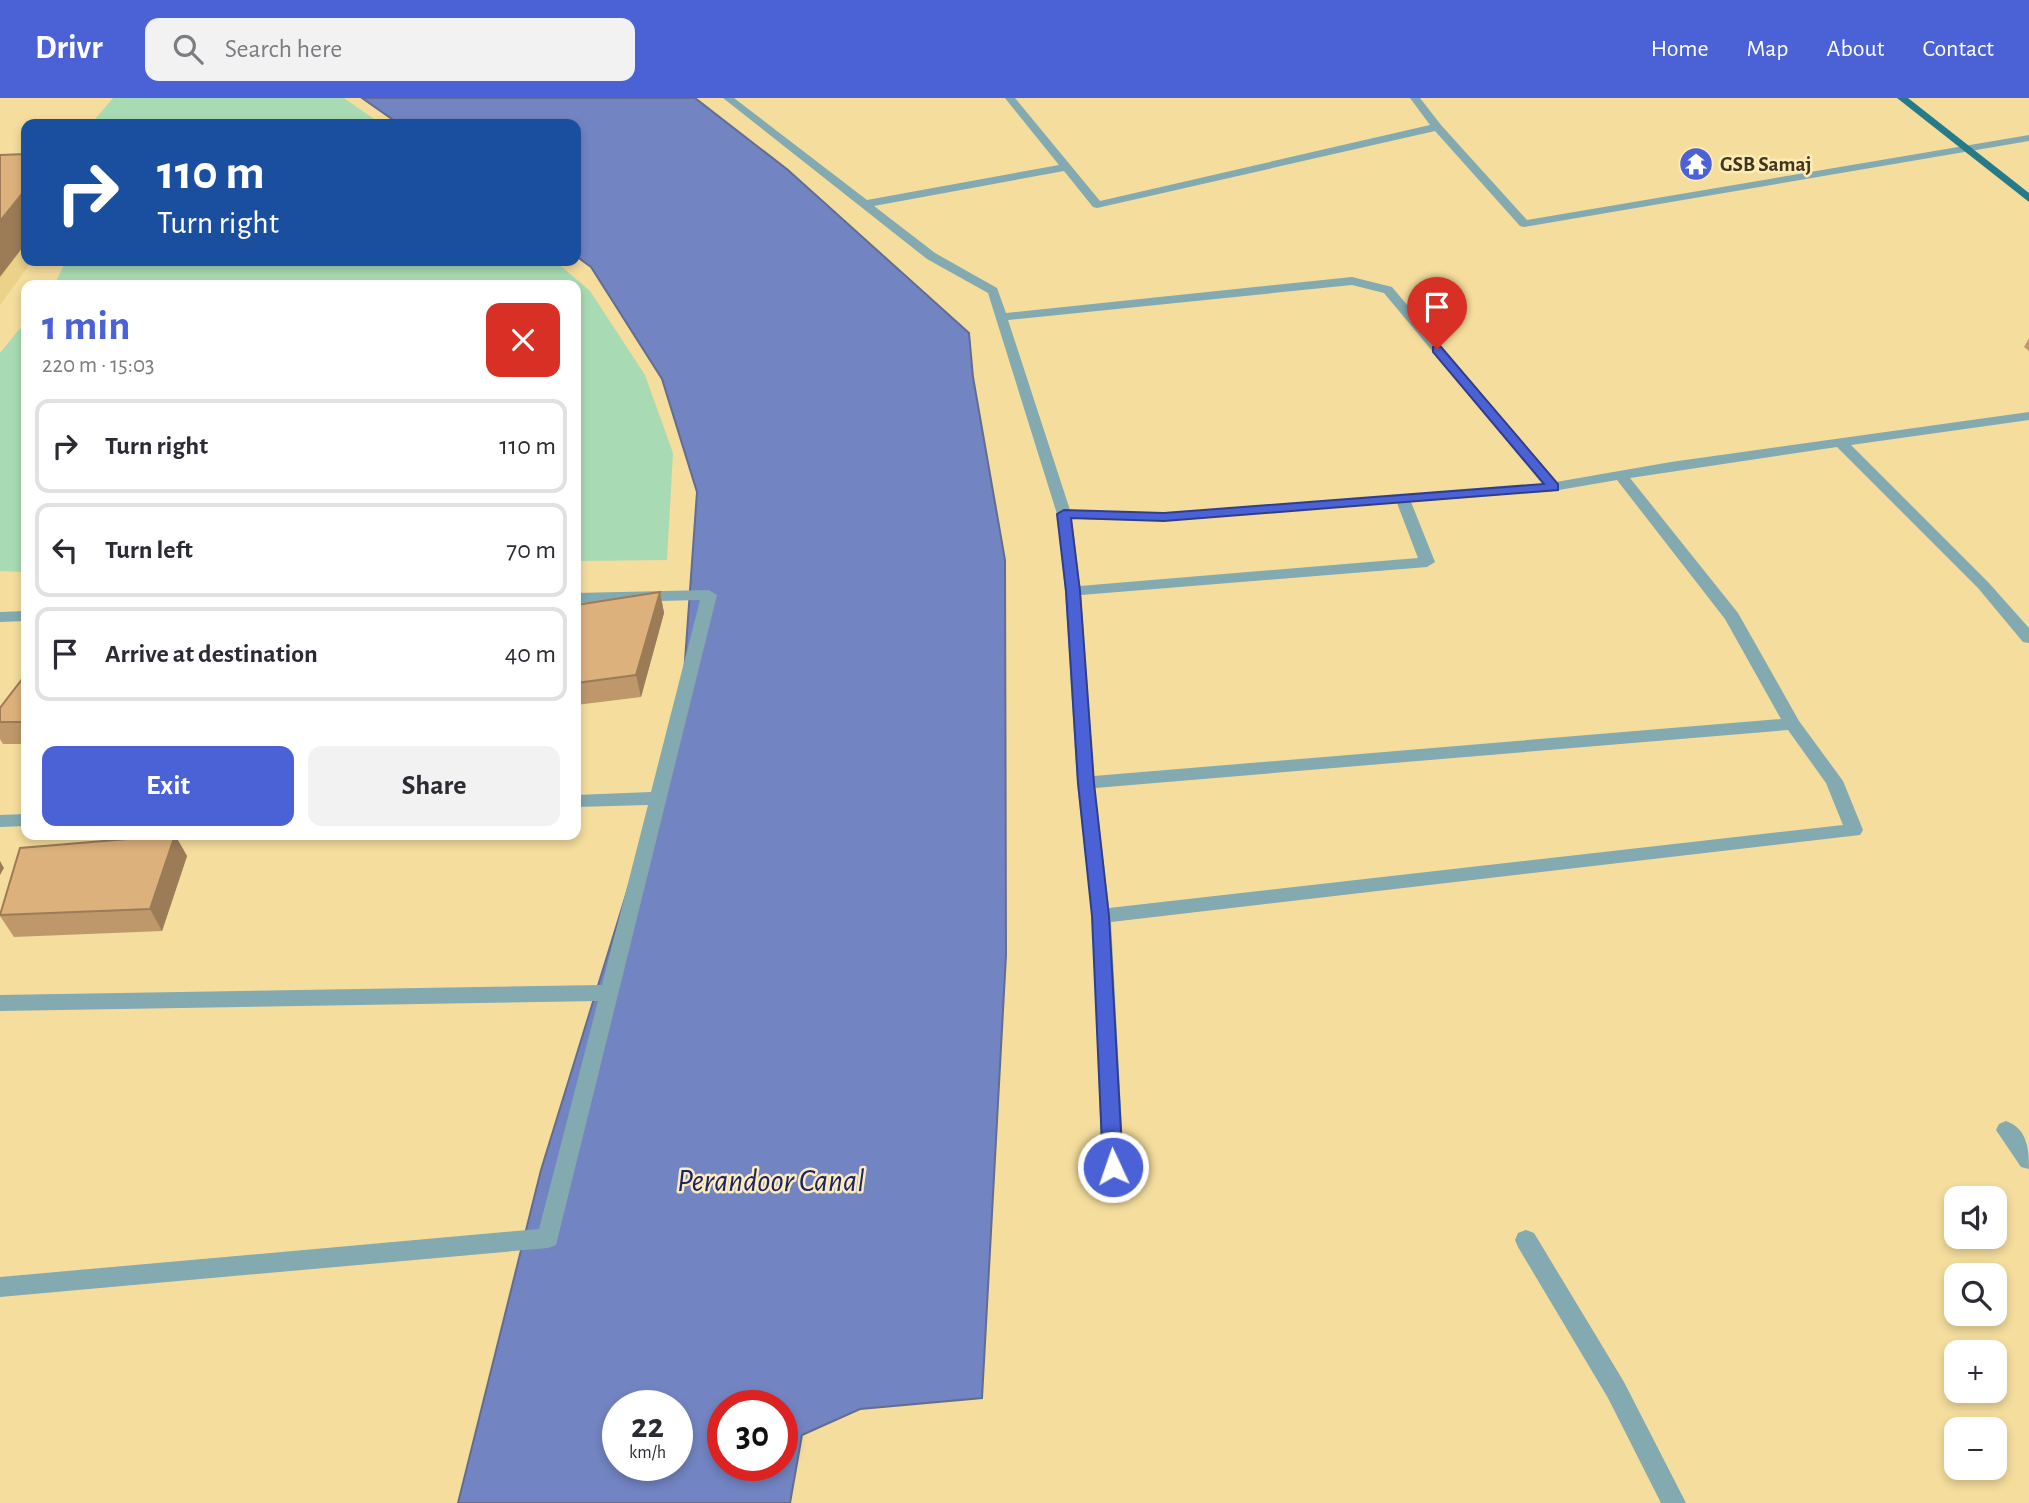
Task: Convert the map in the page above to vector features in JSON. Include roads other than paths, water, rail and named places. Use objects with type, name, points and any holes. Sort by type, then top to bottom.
[{"type":"main road","points":[[1902,98],[2029,199]]},
{"type":"street","points":[[728,98],[931,256],[993,291],[1064,514],[1073,591],[1086,783],[1101,916],[1113,1167]]},
{"type":"street","points":[[1010,98],[1097,205],[1437,127]]},
{"type":"street","points":[[1415,98],[1437,127],[1524,224],[2029,138]]},
{"type":"street","points":[[866,204],[1067,167]]},
{"type":"street","points":[[1001,317],[1352,281],[1388,290],[1553,487]]},
{"type":"street","points":[[1064,514],[1164,517],[1553,487],[1620,474],[2029,416]]},
{"type":"street","points":[[1841,443],[1983,585],[2029,638]]},
{"type":"street","points":[[1101,916],[1854,830],[1835,781],[1792,724],[1732,617],[1620,474]]},
{"type":"street","points":[[1073,591],[1427,562],[1402,499]]},
{"type":"street","points":[[0,1287],[548,1238],[709,595],[581,598]]},
{"type":"street","points":[[0,617],[21,616]]},
{"type":"street","points":[[1086,783],[1792,724]]},
{"type":"street","points":[[581,801],[658,798]]},
{"type":"street","points":[[0,821],[21,820]]},
{"type":"street","points":[[0,1003],[609,993]]},
{"type":"street","points":[[2006,1130],[2029,1160]]},
{"type":"street","points":[[1526,1240],[1616,1390],[1674,1503]]},
{"type":"water","name":"Perandoor Canal","points":[[362,98],[695,98],[788,170],[969,333],[973,377],[1005,560],[1006,955],[982,1398],[860,1409],[802,1435],[798,1458],[798,1390],[707,1390],[707,1481],[794,1481],[790,1503],[458,1503],[541,1170],[681,717],[697,492],[662,379],[591,267],[581,260],[581,119],[392,119]]},
{"type":"place","name":"GSB Samaj","points":[[1696,164]]}]
